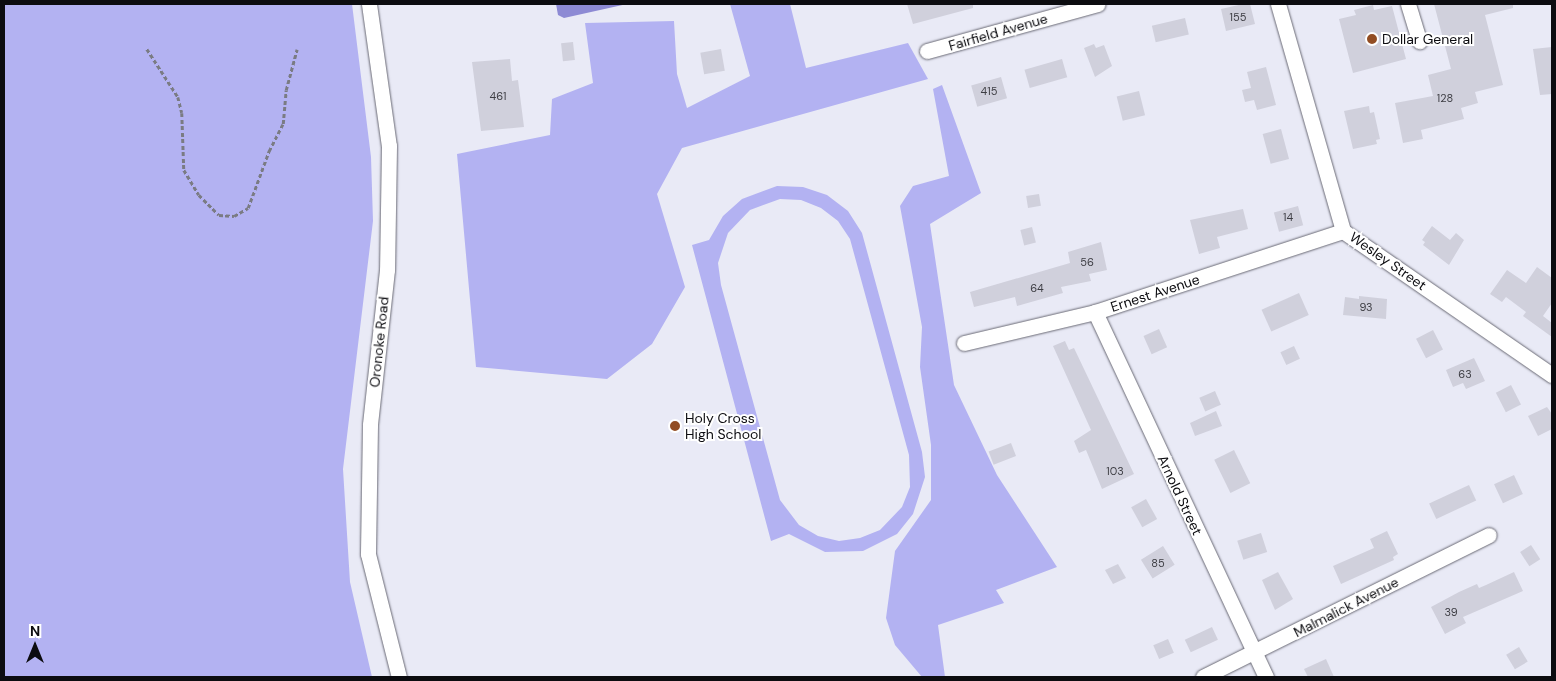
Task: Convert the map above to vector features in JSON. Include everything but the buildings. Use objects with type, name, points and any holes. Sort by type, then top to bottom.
[{"type":"street","name":"Oronoke Road","points":[[369,4],[389,146],[387,270],[370,425],[368,554],[399,677]]},
{"type":"street","name":"Fairfield Avenue","points":[[927,51],[1098,4]]},
{"type":"street","name":"Wesley Street","points":[[1278,4],[1343,231],[1552,375]]},
{"type":"street","points":[[1408,4],[1419,41]]},
{"type":"street","name":"Ernest Avenue","points":[[964,343],[1095,312],[1343,231]]},
{"type":"street","name":"Arnold Street","points":[[1095,312],[1266,677]]},
{"type":"street","name":"Malmalick Avenue","points":[[1202,677],[1254,653],[1489,535]]},
{"type":"path","points":[[147,49],[178,97],[182,113],[184,170],[199,195],[219,215],[234,216],[248,208],[269,151],[284,124],[286,90],[296,49]]},
{"type":"shaded area","points":[[4,4],[352,4],[371,157],[373,221],[343,469],[350,582],[372,677],[4,677]]},
{"type":"shaded area","points":[[556,4],[627,4],[564,18],[558,15]]},
{"type":"shaded area","points":[[730,4],[790,4],[806,68],[908,43],[928,79],[682,148],[657,194],[685,287],[652,344],[607,379],[476,367],[457,154],[550,135],[552,99],[593,83],[585,23],[674,21],[677,74],[687,108],[750,76]]},
{"type":"shaded area","points":[[942,85],[981,193],[930,224],[954,385],[997,475],[1057,567],[996,590],[1004,603],[938,625],[945,677],[922,677],[895,645],[886,618],[895,551],[931,500],[931,445],[920,367],[922,327],[900,206],[913,186],[949,176],[933,89]]},
{"type":"shaded area","points":[[777,186],[803,187],[827,195],[848,211],[862,233],[922,452],[925,477],[913,514],[897,534],[863,551],[825,552],[789,534],[771,541],[692,245],[709,240],[723,216],[742,199]],"holes":[[[780,199],[801,200],[821,208],[838,221],[850,239],[909,455],[910,487],[902,507],[880,530],[860,538],[839,541],[818,536],[799,525],[780,500],[721,285],[718,263],[728,233],[750,210]]]},
{"type":"place","name":"Dollar General","points":[[1372,39]]},
{"type":"place","name":"Holy Cross High School","points":[[675,426]]}]
